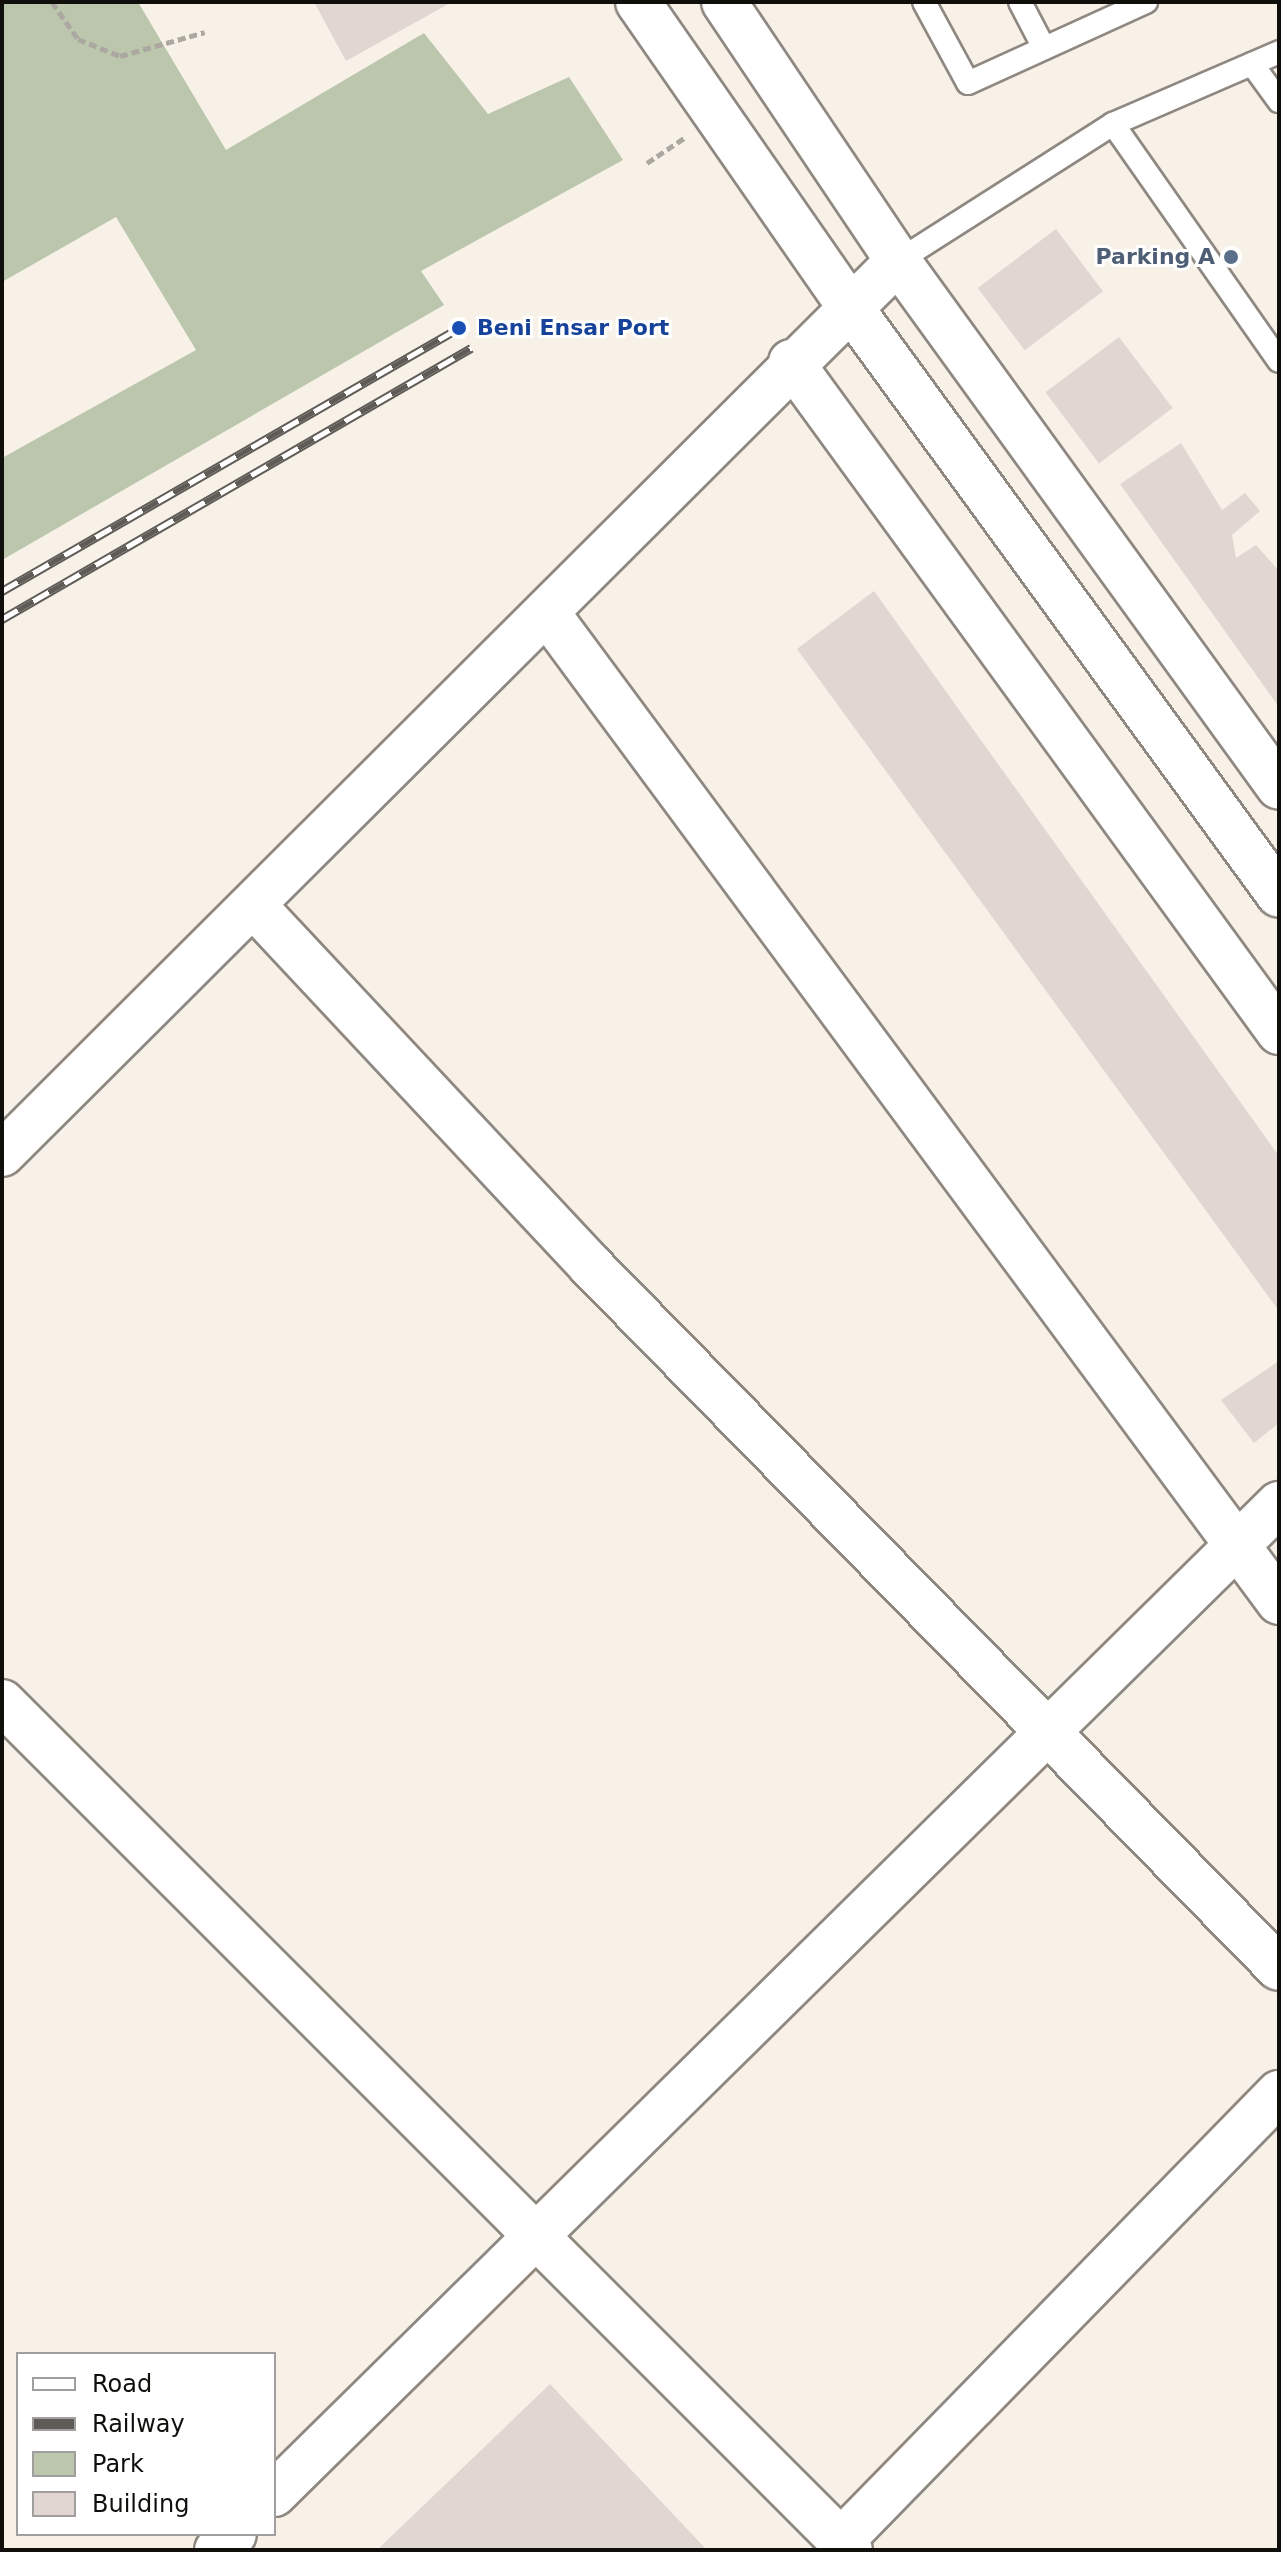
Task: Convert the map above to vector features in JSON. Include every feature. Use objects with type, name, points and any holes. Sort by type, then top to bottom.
[{"type":"street","points":[[638,2],[851,308],[1279,895]]},
{"type":"street","points":[[724,2],[898,261],[1279,787]]},
{"type":"street","points":[[2,1154],[256,908],[548,614],[791,362],[898,261]]},
{"type":"street","points":[[791,362],[1279,1032]]},
{"type":"street","points":[[548,614],[1279,1602]]},
{"type":"street","points":[[256,908],[590,1265],[1279,1968]]},
{"type":"street","points":[[276,2492],[1279,1504]]},
{"type":"street","points":[[2,1702],[533,2238],[846,2546],[1279,2093]]},
{"type":"street","points":[[217,2550],[232,2536]]},
{"type":"lane","points":[[924,2],[968,83],[1146,2]]},
{"type":"lane","points":[[1020,2],[1044,48]]},
{"type":"lane","points":[[898,261],[1113,124],[1279,52]]},
{"type":"lane","points":[[1252,64],[1279,101]]},
{"type":"lane","points":[[1113,124],[1279,361]]},
{"type":"path","points":[[52,2],[78,39],[120,56],[205,32]]},
{"type":"green space","points":[[2,2],[138,2],[226,150],[424,33],[488,114],[569,77],[623,160],[421,271],[444,305],[2,560],[2,458],[196,350],[116,217],[2,282]]},
{"type":"building","points":[[314,2],[452,2],[346,61]]},
{"type":"building","points":[[1056,229],[1103,291],[1025,350],[978,288]]},
{"type":"building","points":[[1119,337],[1173,408],[1099,463],[1046,392]]},
{"type":"building","points":[[1181,443],[1222,510],[1245,493],[1260,511],[1232,535],[1236,558],[1256,545],[1279,571],[1279,707],[1120,484]]},
{"type":"building","points":[[874,591],[1279,1156],[1279,1311],[797,649]]},
{"type":"building","points":[[1279,1361],[1279,1423],[1254,1443],[1221,1400]]},
{"type":"building","points":[[550,2384],[707,2550],[377,2550]]},
{"type":"railway","points":[[2,591],[459,328]]},
{"type":"railway","points":[[2,619],[471,348]]},
{"type":"place","name":"Parking A","points":[[1231,257]]},
{"type":"place","name":"Beni Ensar Port","points":[[459,328]]}]
